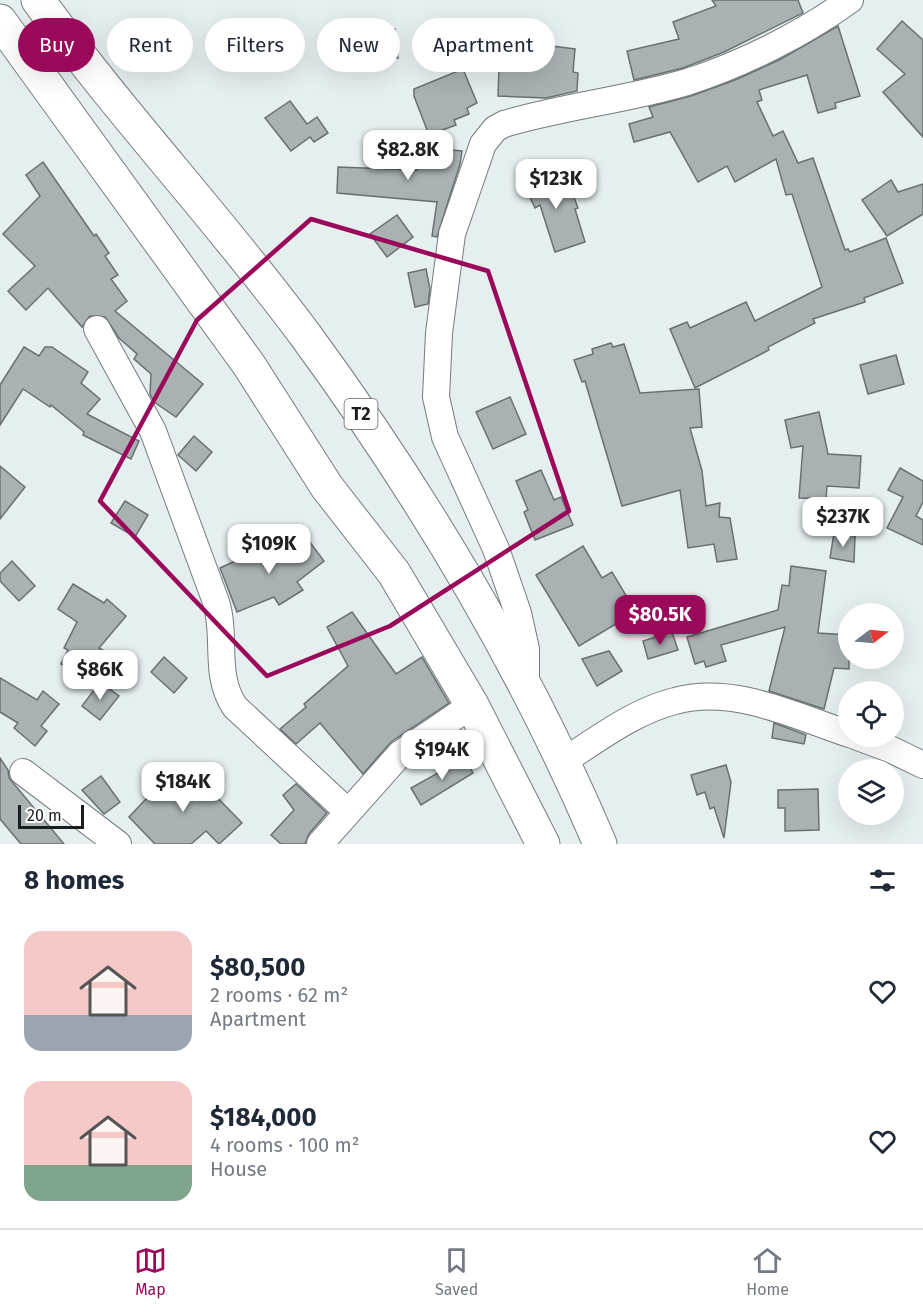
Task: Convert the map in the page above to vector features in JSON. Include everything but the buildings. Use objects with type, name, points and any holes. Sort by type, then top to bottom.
[{"type":"highway","name":"T2","points":[[38,0],[57,27],[305,335],[375,434],[443,540],[526,690],[600,844]]},
{"type":"highway","points":[[0,21],[249,364],[327,487],[394,573],[472,705],[543,844]]},
{"type":"street","points":[[526,690],[526,649],[518,613],[496,549],[445,437],[436,397],[440,333],[452,234],[483,144],[495,129],[504,124],[688,81],[714,71],[783,40],[850,0]]},
{"type":"street","points":[[97,329],[153,431],[189,535],[216,602],[220,618],[222,678],[228,697],[348,812]]},
{"type":"street","points":[[562,762],[627,720],[676,700],[720,697],[757,702],[838,730]]},
{"type":"street","points":[[320,844],[400,754],[472,705]]},
{"type":"street","points":[[887,747],[923,765]]},
{"type":"street","points":[[23,772],[118,844]]},
{"type":"highlighted area","points":[[311,219],[488,271],[569,511],[390,626],[267,676],[100,501],[197,320]]}]
